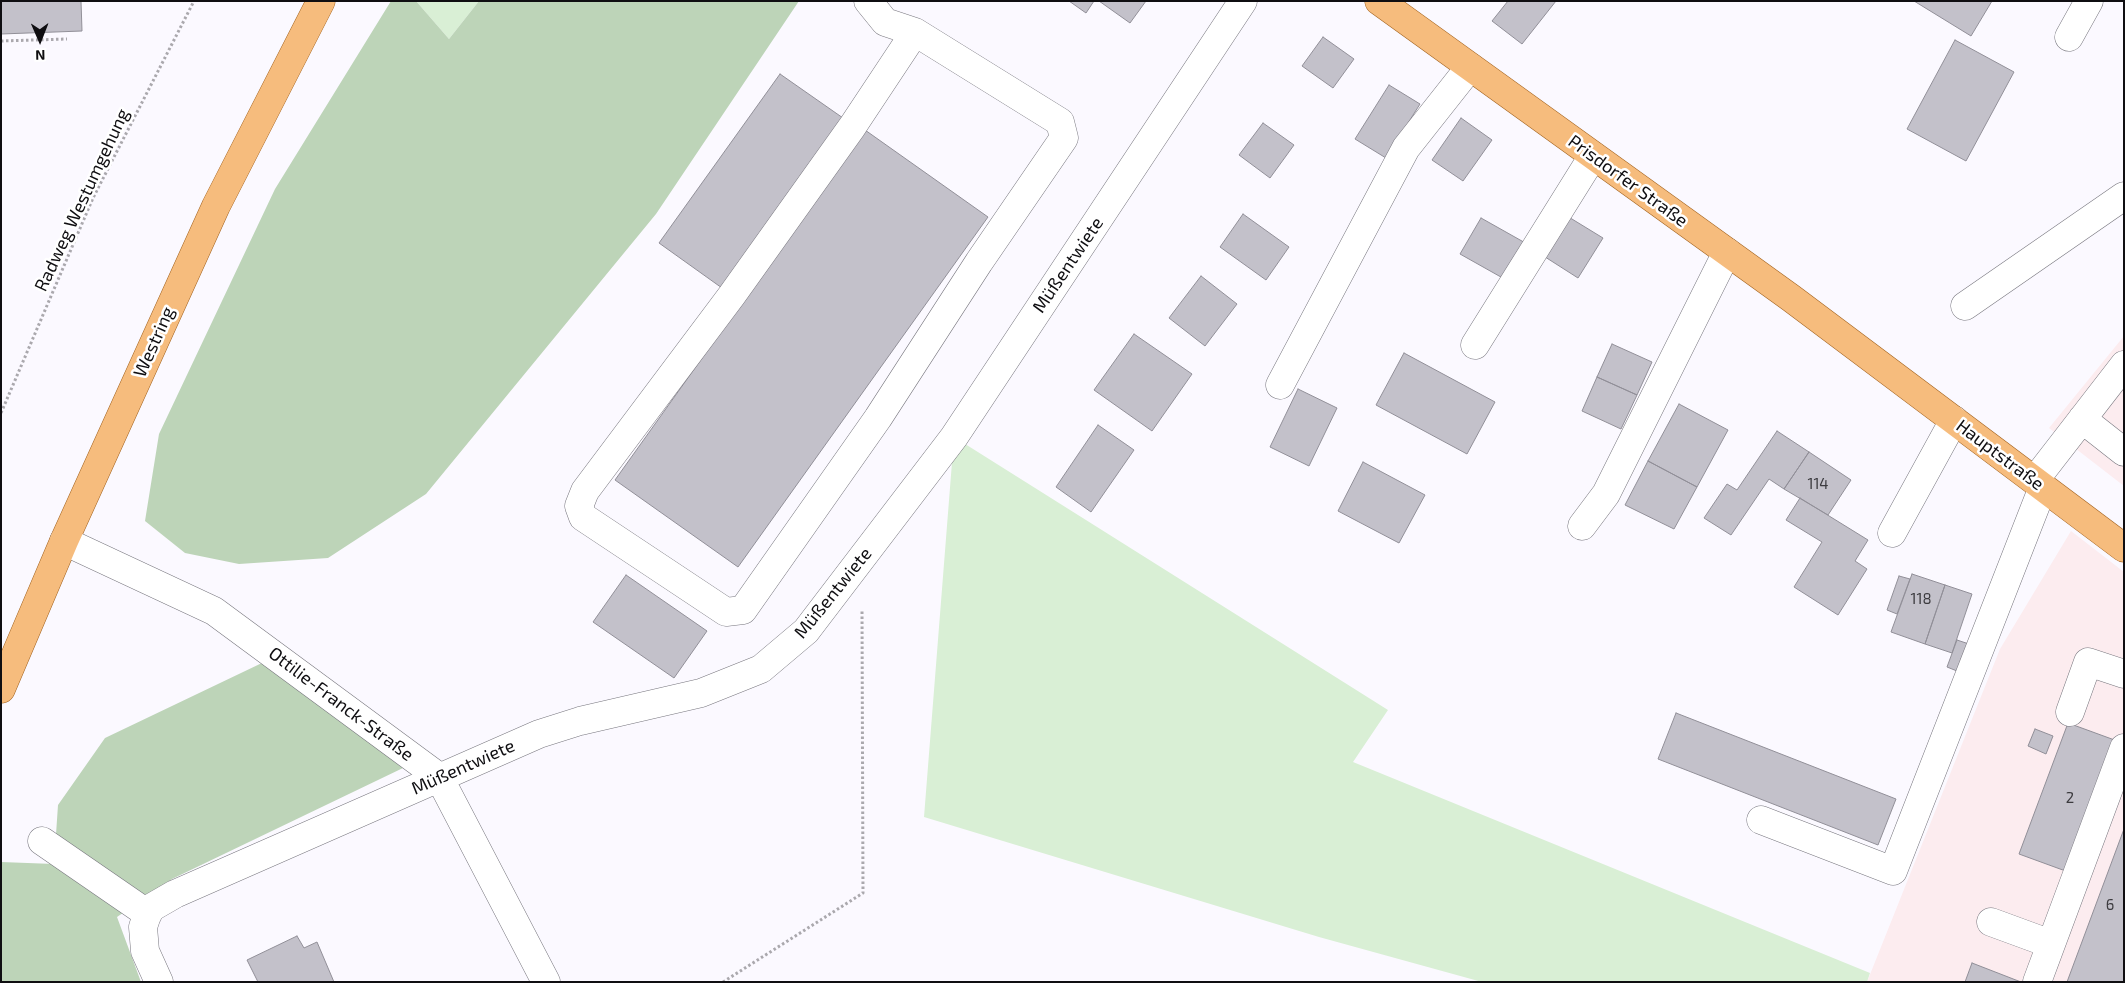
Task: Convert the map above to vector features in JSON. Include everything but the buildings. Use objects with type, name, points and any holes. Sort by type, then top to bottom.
[{"type":"main road","name":"Westring","points":[[1,689],[64,541],[216,206],[321,1]]},
{"type":"main road","name":"Prisdorfer Straße","points":[[1379,1],[1877,361]]},
{"type":"main road","name":"Hauptstraße","points":[[1877,361],[2124,548]]},
{"type":"street","points":[[868,1],[885,22],[915,32],[1060,122],[1064,138],[979,262],[878,418],[743,610],[726,612],[583,517],[579,506],[585,491],[732,295],[852,127],[915,32]]},
{"type":"street","name":"Müßentwiete","points":[[148,914],[150,908],[175,894],[539,734],[580,721],[701,693],[761,669],[806,631],[954,437],[1243,1]]},
{"type":"street","points":[[2069,37],[2089,1]]},
{"type":"street","points":[[1280,385],[1406,148],[1470,67]]},
{"type":"street","points":[[1475,345],[1593,156]]},
{"type":"street","points":[[1966,306],[2124,196]]},
{"type":"street","points":[[1582,526],[1606,494],[1727,252]]},
{"type":"street","points":[[1761,820],[1893,871],[2039,484],[2082,420],[2124,365]]},
{"type":"street","points":[[1892,533],[1954,420]]},
{"type":"street","points":[[2082,420],[2124,452]]},
{"type":"street","name":"Ottilie-Franck-Straße","points":[[64,541],[214,611],[439,777],[546,982]]},
{"type":"street","points":[[2070,712],[2088,662],[2124,674]]},
{"type":"street","points":[[2037,982],[2124,748]]},
{"type":"street","points":[[42,841],[148,914],[143,927],[145,951],[159,982]]},
{"type":"street","points":[[1991,922],[2050,944]]},
{"type":"path","name":"Radweg Westumgehung","points":[[1,413],[94,198],[194,1]]},
{"type":"path","points":[[1,41],[67,39]]},
{"type":"path","points":[[722,982],[863,893],[862,608]]},
{"type":"shaded area","points":[[2124,336],[2124,486],[2049,428]]},
{"type":"shaded area","points":[[2071,531],[2124,572],[2124,982],[1867,982],[2000,649]]},
{"type":"green space","points":[[391,1],[416,1],[449,39],[479,1],[799,1],[656,214],[426,494],[328,558],[239,564],[185,553],[145,521],[159,434],[275,189]]},
{"type":"green space","points":[[416,1],[479,1],[449,39]]},
{"type":"green space","points":[[954,437],[1388,710],[1353,762],[1870,973],[1867,982],[1482,982],[1319,937],[924,817]]},
{"type":"green space","points":[[264,662],[403,768],[172,879],[117,917],[141,982],[1,982],[1,862],[54,864],[58,805],[105,738]]}]
